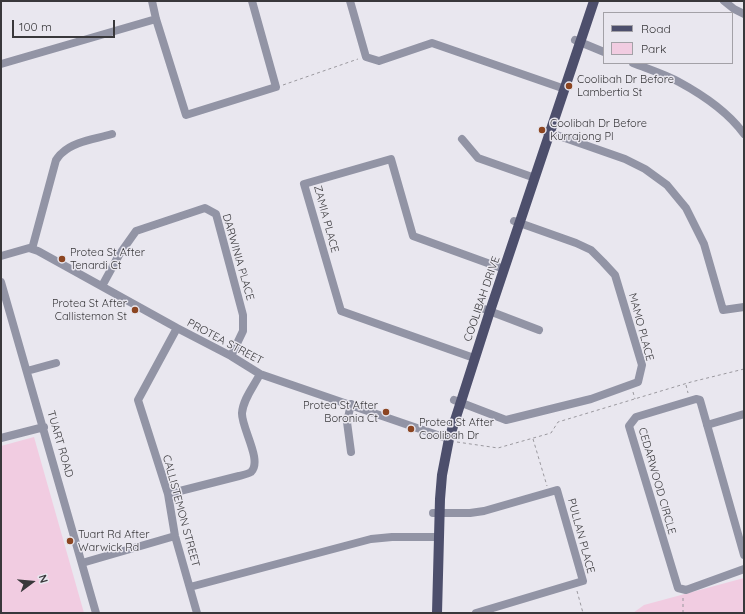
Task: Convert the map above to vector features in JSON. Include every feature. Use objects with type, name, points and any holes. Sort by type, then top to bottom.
[{"type":"main road","name":"COOLIBAH DRIVE","points":[[578,41],[588,1]]},
{"type":"main road","name":"COOLIBAH DRIVE","points":[[432,613],[436,513],[446,438],[471,357],[562,88],[578,41],[594,1]]},
{"type":"main road","name":"COOLIBAH DRIVE","points":[[435,537],[437,613]]},
{"type":"street","points":[[152,1],[156,19],[186,115],[276,87],[252,1]]},
{"type":"street","points":[[350,1],[366,57],[379,61],[432,43],[562,88]]},
{"type":"street","points":[[724,1],[734,9],[744,14]]},
{"type":"street","points":[[1,64],[156,19]]},
{"type":"street","points":[[578,41],[603,52]]},
{"type":"street","points":[[636,64],[678,81],[696,92],[713,104],[736,124],[744,134]]},
{"type":"street","points":[[548,132],[625,159],[645,169],[667,185],[686,208],[704,244],[723,310],[744,307]]},
{"type":"street","points":[[1,256],[29,248],[32,249],[56,160],[62,153],[79,144],[112,134]]},
{"type":"street","points":[[462,139],[478,158],[532,177]]},
{"type":"street","name":"ZAMIA PLACE","points":[[471,357],[341,311],[304,184],[391,159],[413,236],[502,268]]},
{"type":"street","name":"DARWINIA PLACE","points":[[102,286],[119,255],[136,231],[205,208],[216,214],[244,315],[243,331],[231,356]]},
{"type":"street","name":"MAMO PLACE","points":[[457,401],[506,420],[592,399],[638,382],[642,365],[615,275],[591,250],[576,243],[517,222]]},
{"type":"street","name":"PROTEA STREET","points":[[32,249],[231,356],[260,374],[351,404],[446,438]]},
{"type":"street","name":"TUART ROAD","points":[[1,282],[44,427],[96,613]]},
{"type":"street","points":[[487,310],[539,330]]},
{"type":"street","name":"CALLISTEMON STREET","points":[[177,328],[138,400],[168,494],[175,536],[198,613]]},
{"type":"street","points":[[27,371],[56,363]]},
{"type":"street","points":[[168,494],[239,476],[252,470],[254,467],[254,457],[244,427],[242,411],[244,403],[260,374]]},
{"type":"street","points":[[690,400],[700,400],[741,530],[744,555]]},
{"type":"street","name":"CEDARWOOD CIRCLE","points":[[690,400],[636,417],[629,426],[678,588],[686,590],[744,569]]},
{"type":"street","points":[[351,404],[347,422],[351,452]]},
{"type":"street","points":[[708,425],[744,414]]},
{"type":"street","points":[[1,438],[44,427]]},
{"type":"street","name":"PULLAN PLACE","points":[[476,613],[583,581],[557,490],[548,493]]},
{"type":"street","points":[[436,513],[470,513],[484,511],[548,493]]},
{"type":"street","points":[[82,563],[175,536]]},
{"type":"street","points":[[190,587],[371,539],[392,537],[435,537]]},
{"type":"path","points":[[276,87],[366,57]]},
{"type":"path","points":[[446,438],[455,441],[498,448],[551,433],[558,422],[744,368]]},
{"type":"path","points":[[685,384],[690,400]]},
{"type":"path","points":[[533,438],[548,493]]},
{"type":"path","points":[[575,583],[583,613]]},
{"type":"green space","points":[[34,437],[84,613],[1,613],[1,446]]},
{"type":"green space","points":[[744,578],[744,613],[633,613],[644,605]]},
{"type":"place","name":"Coolibah Dr Before Lambertia St","points":[[569,86]]},
{"type":"place","name":"Coolibah Dr Before Kurrajong Pl","points":[[542,130]]},
{"type":"place","name":"Protea St After Tenardi Ct","points":[[62,259]]},
{"type":"place","name":"Protea St After Callistemon St","points":[[135,310]]},
{"type":"place","name":"Protea St After Boronia Ct","points":[[386,412]]},
{"type":"place","name":"Protea St After Coolibah Dr","points":[[411,429]]},
{"type":"place","name":"Tuart Rd After Warwick Rd","points":[[70,541]]}]
